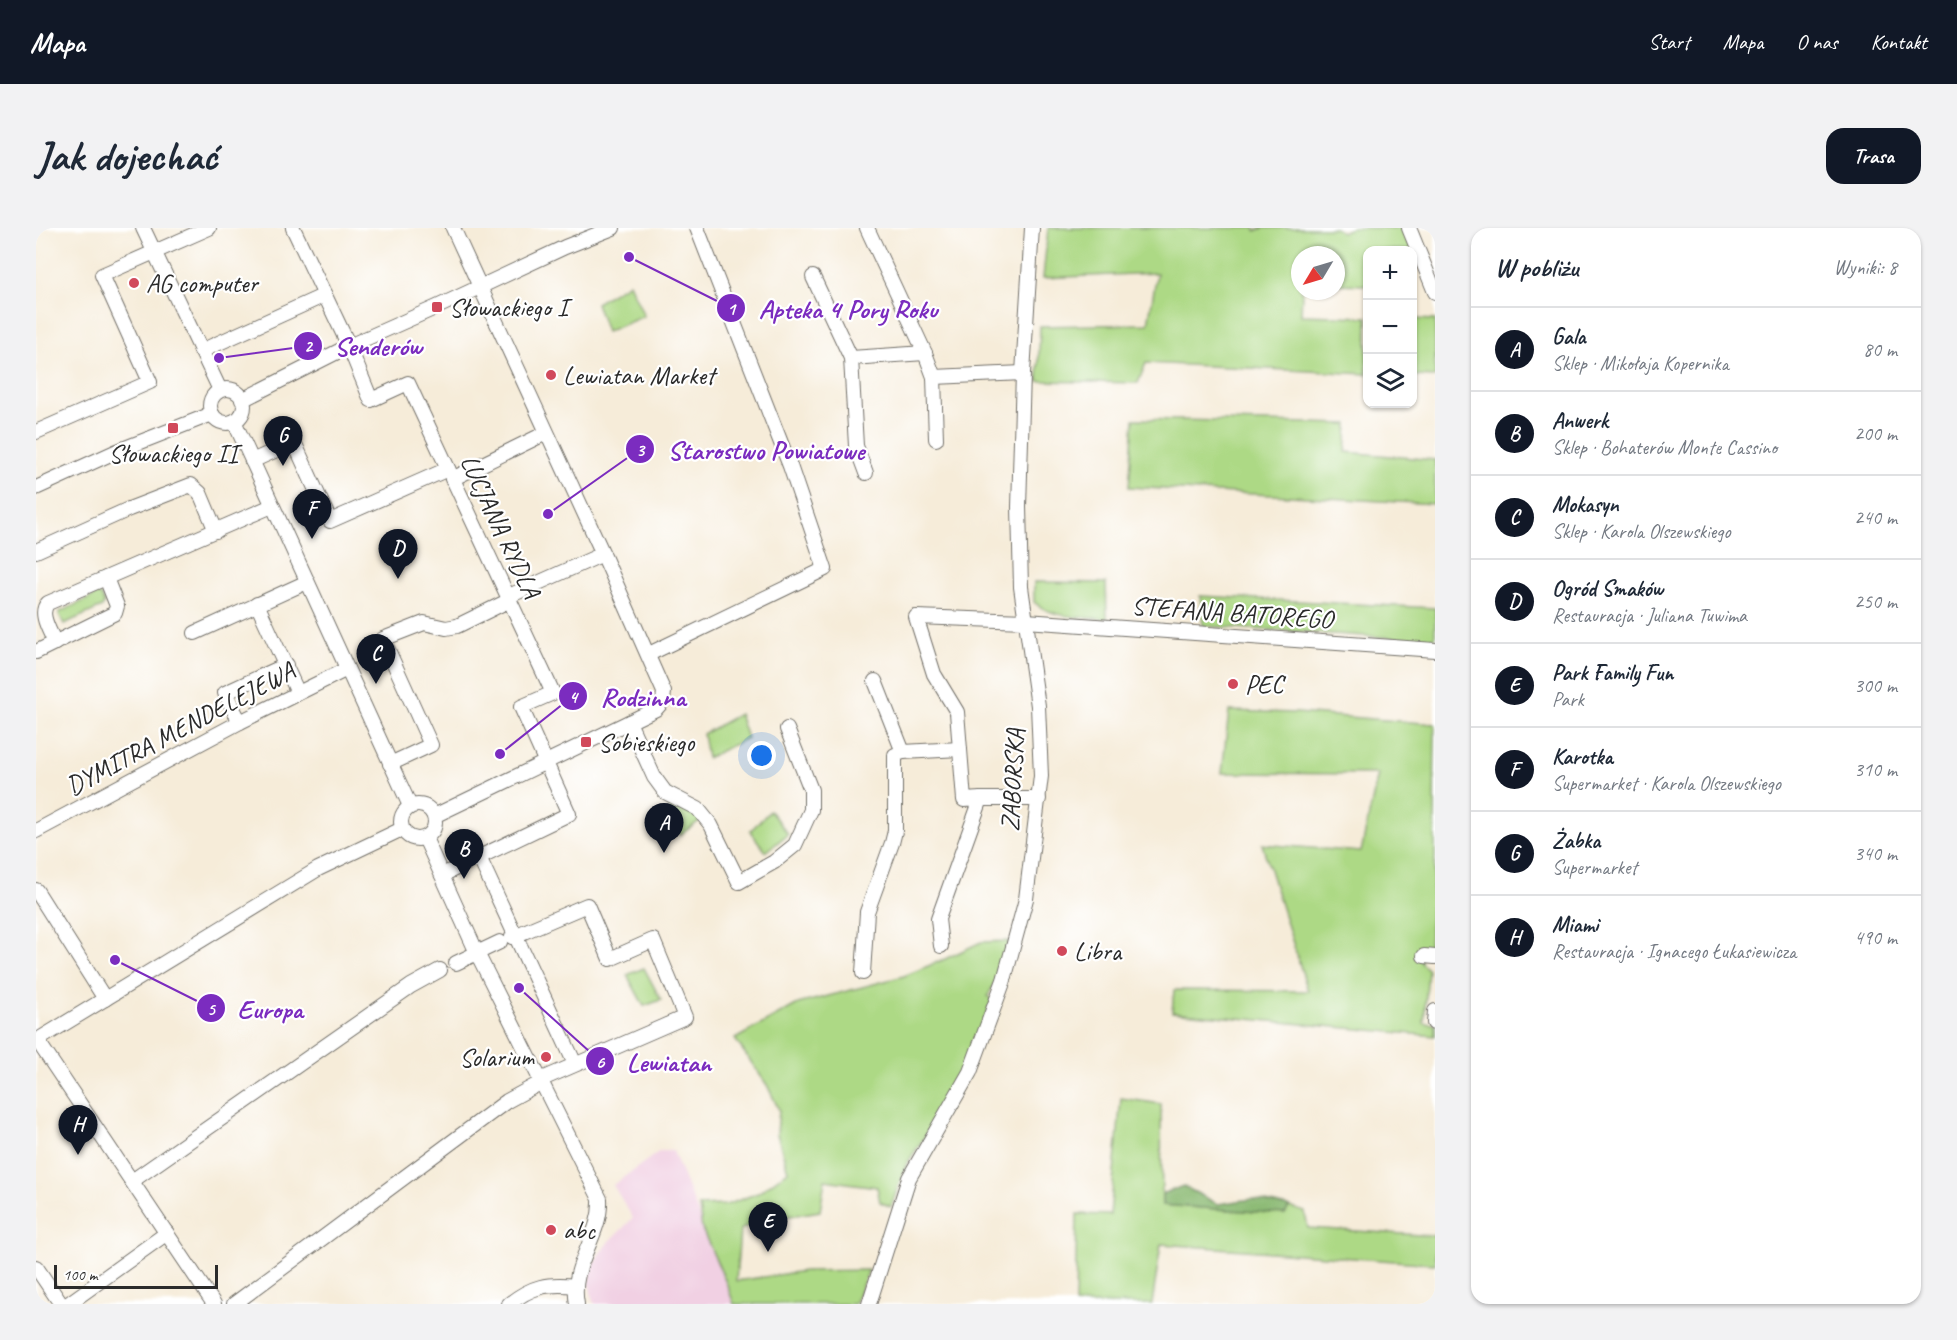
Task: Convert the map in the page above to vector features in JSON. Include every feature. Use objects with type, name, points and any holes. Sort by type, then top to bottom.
[{"type":"street","points":[[143,228],[220,390]]},
{"type":"street","points":[[36,432],[150,382],[102,275],[209,228]]},
{"type":"street","points":[[293,228],[349,346]]},
{"type":"street","points":[[434,816],[656,709],[663,701],[664,692],[649,654],[453,228]]},
{"type":"street","points":[[242,400],[349,346],[596,232],[614,228]]},
{"type":"street","points":[[649,654],[825,569],[790,466],[697,228]]},
{"type":"street","points":[[867,228],[934,377],[936,439]]},
{"type":"street","name":"ZABORSKA","points":[[869,1304],[909,1178],[970,1072],[1004,980],[1026,899],[1041,777],[1038,706],[1021,587],[1019,507],[1023,373],[1032,228]]},
{"type":"street","points":[[1409,228],[1435,292]]},
{"type":"street","points":[[813,277],[851,358],[856,446],[866,473]]},
{"type":"street","points":[[201,351],[325,295]]},
{"type":"street","name":"LUCJANA RYDLA","points":[[349,346],[371,400],[408,383],[510,598],[553,693],[521,707],[544,762]]},
{"type":"street","points":[[851,358],[925,353]]},
{"type":"street","points":[[934,377],[1023,373]]},
{"type":"street","points":[[220,390],[231,390],[242,400],[241,414],[234,421],[229,423],[219,421],[212,414],[210,403],[220,390]]},
{"type":"street","points":[[36,488],[115,452],[212,414]]},
{"type":"street","points":[[234,421],[410,806]]},
{"type":"street","points":[[252,461],[294,442],[330,521],[546,433]]},
{"type":"street","points":[[36,551],[129,509],[191,485],[200,493],[216,531]]},
{"type":"street","points":[[55,643],[43,614],[45,606],[272,506]]},
{"type":"street","points":[[390,764],[431,745],[383,639],[424,623],[446,628],[457,626],[603,554]]},
{"type":"street","points":[[36,652],[115,614],[117,606],[106,578]]},
{"type":"street","points":[[195,633],[307,582]]},
{"type":"street","points":[[256,604],[298,693]]},
{"type":"street","name":"STEFANA BATOREGO","points":[[960,749],[957,712],[934,674],[916,616],[1026,621],[1435,650]]},
{"type":"street","points":[[240,722],[225,693],[285,665]]},
{"type":"street","name":"DYMITRA MENDELEJEWA","points":[[36,831],[240,722],[347,669]]},
{"type":"street","points":[[875,681],[903,752]]},
{"type":"street","points":[[629,722],[654,777],[665,792],[698,809],[711,825],[739,882],[774,862],[795,845],[811,810],[811,790],[787,729]]},
{"type":"street","points":[[862,973],[867,912],[895,831],[895,755],[903,752],[960,749],[964,800],[1039,800]]},
{"type":"street","points":[[442,875],[569,814],[544,762]]},
{"type":"street","points":[[941,946],[938,919],[981,799]]},
{"type":"street","points":[[410,806],[427,807],[434,816],[435,826],[425,838],[414,839],[402,828],[401,818],[410,806]]},
{"type":"street","points":[[214,1304],[37,1040],[318,869],[402,828]]},
{"type":"street","points":[[425,838],[477,953],[600,1199],[599,1221],[582,1257],[576,1286],[578,1304]]},
{"type":"street","points":[[479,857],[509,938],[575,1064]]},
{"type":"street","points":[[36,890],[105,999]]},
{"type":"street","points":[[234,1304],[507,1101],[575,1064],[685,1017],[653,940],[610,958],[587,905],[456,963]]},
{"type":"street","points":[[132,1181],[411,986],[440,970]]},
{"type":"street","points":[[68,1304],[167,1233]]},
{"type":"street","points":[[36,1267],[61,1304]]},
{"type":"street","points":[[509,1304],[528,1290],[556,1284],[576,1286]]},
{"type":"shaded area","points":[[660,1151],[673,1151],[734,1304],[595,1304],[593,1301],[589,1283],[591,1266],[608,1243],[633,1218],[613,1185]]},
{"type":"green space","points":[[1048,228],[1255,228],[1256,231],[1263,228],[1335,228],[1341,232],[1351,228],[1403,228],[1410,246],[1363,246],[1363,285],[1345,284],[1345,246],[1291,246],[1291,300],[1302,300],[1301,315],[1363,317],[1363,374],[1146,363],[1138,383],[1038,381],[1040,326],[1148,324],[1157,273],[1043,278]]},
{"type":"green space","points":[[629,283],[644,316],[606,332],[596,303]]},
{"type":"green space","points":[[1417,319],[1435,320],[1435,377],[1417,376]]},
{"type":"green space","points":[[1134,419],[1348,424],[1346,452],[1435,460],[1435,504],[1129,487]]},
{"type":"green space","points":[[1034,582],[1106,583],[1107,619],[1069,616],[1041,608],[1034,602]]},
{"type":"green space","points":[[98,594],[101,595],[104,603],[102,607],[64,624],[60,612]]},
{"type":"green space","points":[[1200,596],[1435,608],[1435,637],[1429,640],[1203,626]]},
{"type":"green space","points":[[1229,711],[1297,713],[1435,724],[1435,857],[1429,947],[1422,950],[1421,963],[1428,970],[1424,1023],[1435,1024],[1435,1036],[1172,1012],[1174,990],[1308,991],[1262,844],[1361,852],[1378,774],[1222,773]]},
{"type":"green space","points":[[739,714],[747,738],[707,758],[703,734]]},
{"type":"green space","points":[[658,783],[705,817],[680,835]]},
{"type":"green space","points":[[770,811],[788,834],[766,852],[750,831]]},
{"type":"green space","points":[[1009,941],[1003,965],[988,996],[992,999],[975,1045],[925,1136],[906,1165],[891,1207],[880,1202],[877,1187],[825,1180],[820,1211],[759,1221],[740,1230],[736,1281],[804,1271],[869,1270],[854,1304],[734,1304],[702,1229],[699,1206],[726,1205],[758,1193],[788,1171],[777,1134],[779,1110],[767,1085],[735,1039],[798,1004],[904,976],[981,942]]},
{"type":"green space","points":[[644,968],[661,1000],[644,1006],[627,975]]},
{"type":"green space","points":[[1121,1098],[1161,1104],[1162,1205],[1285,1214],[1289,1207],[1305,1212],[1308,1228],[1435,1236],[1435,1264],[1161,1244],[1152,1304],[1075,1304],[1077,1214],[1110,1215]]},
{"type":"green space","points":[[1183,1186],[1218,1204],[1252,1199],[1289,1207],[1285,1214],[1162,1205],[1162,1194]]},
{"type":"place","name":"Apteka 4 Pory Roku","points":[[629,257]]},
{"type":"place","name":"AG computer","points":[[134,283]]},
{"type":"place","name":"Słowackiego I","points":[[437,307]]},
{"type":"place","name":"Senderów","points":[[219,358]]},
{"type":"place","name":"Lewiatan Market","points":[[551,375]]},
{"type":"place","name":"Słowackiego II","points":[[173,428]]},
{"type":"place","name":"Żabka","points":[[283,466]]},
{"type":"place","name":"Starostwo Powiatowe","points":[[548,514]]},
{"type":"place","name":"Karotka","points":[[312,539]]},
{"type":"place","name":"Ogród Smaków","points":[[398,579]]},
{"type":"place","name":"Mokasyn","points":[[376,684]]},
{"type":"place","name":"PEC","points":[[1233,684]]},
{"type":"place","name":"Sobieskiego","points":[[586,742]]},
{"type":"place","name":"Rodzinna","points":[[500,754]]},
{"type":"place","name":"Gala","points":[[664,853]]},
{"type":"place","name":"Anwerk","points":[[464,879]]},
{"type":"place","name":"Libra","points":[[1062,951]]},
{"type":"place","name":"Europa","points":[[115,960]]},
{"type":"place","name":"Lewiatan","points":[[519,988]]},
{"type":"place","name":"Solarium","points":[[546,1057]]},
{"type":"place","name":"Miami","points":[[78,1155]]},
{"type":"place","name":"abc","points":[[551,1230]]},
{"type":"place","name":"Park Family Fun","points":[[768,1252]]}]
